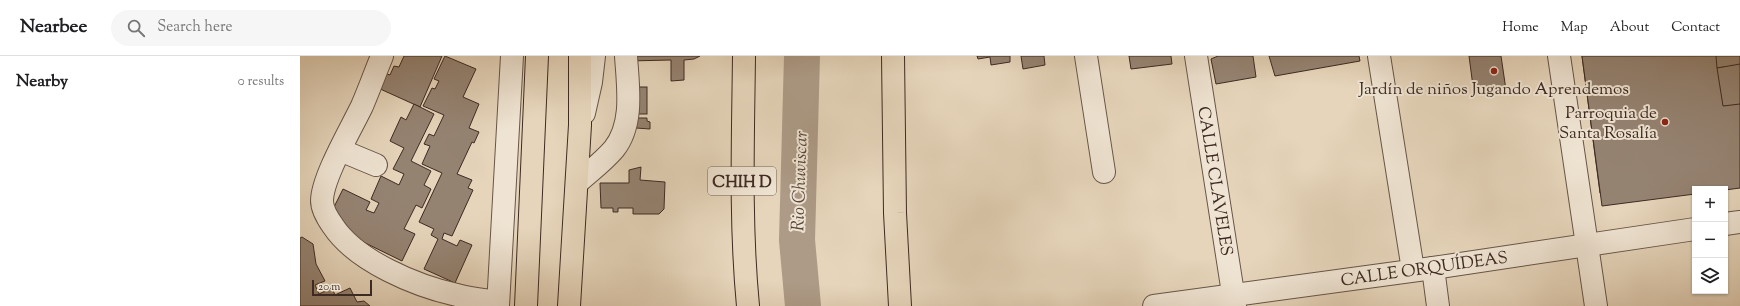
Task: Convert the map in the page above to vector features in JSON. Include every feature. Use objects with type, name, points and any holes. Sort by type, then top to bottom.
[{"type":"main road","points":[[526,306],[537,56]]},
{"type":"main road","points":[[569,306],[580,125],[580,56]]},
{"type":"main road","name":"CHIH D","points":[[744,56],[742,200],[743,261],[748,306]]},
{"type":"main road","points":[[893,56],[895,213],[900,306]]},
{"type":"street","points":[[382,56],[362,105],[325,185],[322,202],[328,219],[340,237],[362,255],[423,285],[456,295],[498,304],[512,56]]},
{"type":"street","points":[[580,125],[592,82],[594,56]]},
{"type":"street","points":[[577,183],[606,158],[621,138],[627,117],[628,96],[626,56]]},
{"type":"street","points":[[1086,56],[1104,172]]},
{"type":"street","name":"CALLE CLAVELES","points":[[1196,56],[1235,301]]},
{"type":"street","points":[[1379,56],[1423,269],[1438,306]]},
{"type":"street","points":[[1559,56],[1596,306]]},
{"type":"street","points":[[340,150],[376,165]]},
{"type":"street","points":[[1728,224],[1740,222]]},
{"type":"street","name":"CALLE ORQUÍDEAS","points":[[1154,306],[1235,301],[1423,269],[1692,229]]},
{"type":"building","points":[[404,56],[442,56],[420,107],[378,88],[384,73],[390,75],[394,66],[399,67]]},
{"type":"building","points":[[445,56],[476,69],[463,97],[479,104],[469,128],[479,132],[474,143],[472,142],[457,174],[472,180],[468,188],[473,190],[452,236],[444,233],[442,239],[457,246],[460,240],[472,245],[455,283],[424,269],[438,239],[431,235],[434,229],[419,222],[442,173],[422,164],[430,146],[424,144],[429,134],[434,136],[444,115],[423,106],[432,88],[435,89],[439,81],[434,79]]},
{"type":"building","points":[[628,56],[700,56],[694,59],[684,60],[684,80],[671,81],[671,60],[628,61]]},
{"type":"building","points":[[977,56],[1010,56],[1010,62],[991,65],[990,57],[978,59]]},
{"type":"building","points":[[1021,56],[1044,56],[1045,65],[1023,69]]},
{"type":"building","points":[[1129,56],[1171,56],[1172,64],[1131,69]]},
{"type":"building","points":[[1218,56],[1253,56],[1256,77],[1216,84],[1211,59]]},
{"type":"building","points":[[1269,56],[1359,56],[1360,61],[1275,76]]},
{"type":"building","points":[[1469,56],[1501,56],[1506,90],[1474,94]]},
{"type":"building","name":"Parroquia de Santa Rosalía","points":[[1582,56],[1716,56],[1732,174],[1600,193]]},
{"type":"building","name":"Parroquia de Santa Rosalía","points":[[1582,56],[1740,56],[1740,188],[1728,190],[1728,186],[1692,186],[1692,194],[1602,206]]},
{"type":"building","points":[[1716,56],[1740,56],[1740,65],[1717,68]]},
{"type":"building","points":[[1740,64],[1740,104],[1723,106],[1717,68]]},
{"type":"building","points":[[631,87],[647,87],[647,114],[631,114]]},
{"type":"building","points":[[414,104],[434,114],[411,161],[431,171],[424,185],[431,189],[422,208],[416,205],[404,229],[415,234],[402,261],[353,237],[330,215],[343,189],[370,202],[366,210],[374,213],[379,203],[371,199],[381,176],[399,185],[404,174],[393,169],[404,148],[390,141],[401,117],[406,120]]},
{"type":"building","points":[[637,118],[647,118],[647,121],[650,122],[650,129],[636,128]]},
{"type":"building","points":[[641,167],[640,180],[665,182],[664,209],[659,214],[633,214],[633,208],[618,208],[618,212],[613,212],[613,208],[601,208],[600,183],[629,183],[629,170]]},
{"type":"building","points":[[302,237],[313,244],[316,264],[325,281],[315,285],[319,294],[332,288],[335,295],[350,288],[357,302],[364,301],[370,306],[300,306],[300,238]]},
{"type":"waterway","name":"Rio Chuviscar","points":[[802,56],[797,240],[803,306]]},
{"type":"place","name":"Jardín de niños Jugando Aprendemos","points":[[1494,71]]},
{"type":"place","name":"Parroquia de Santa Rosalía","points":[[1665,122]]}]
